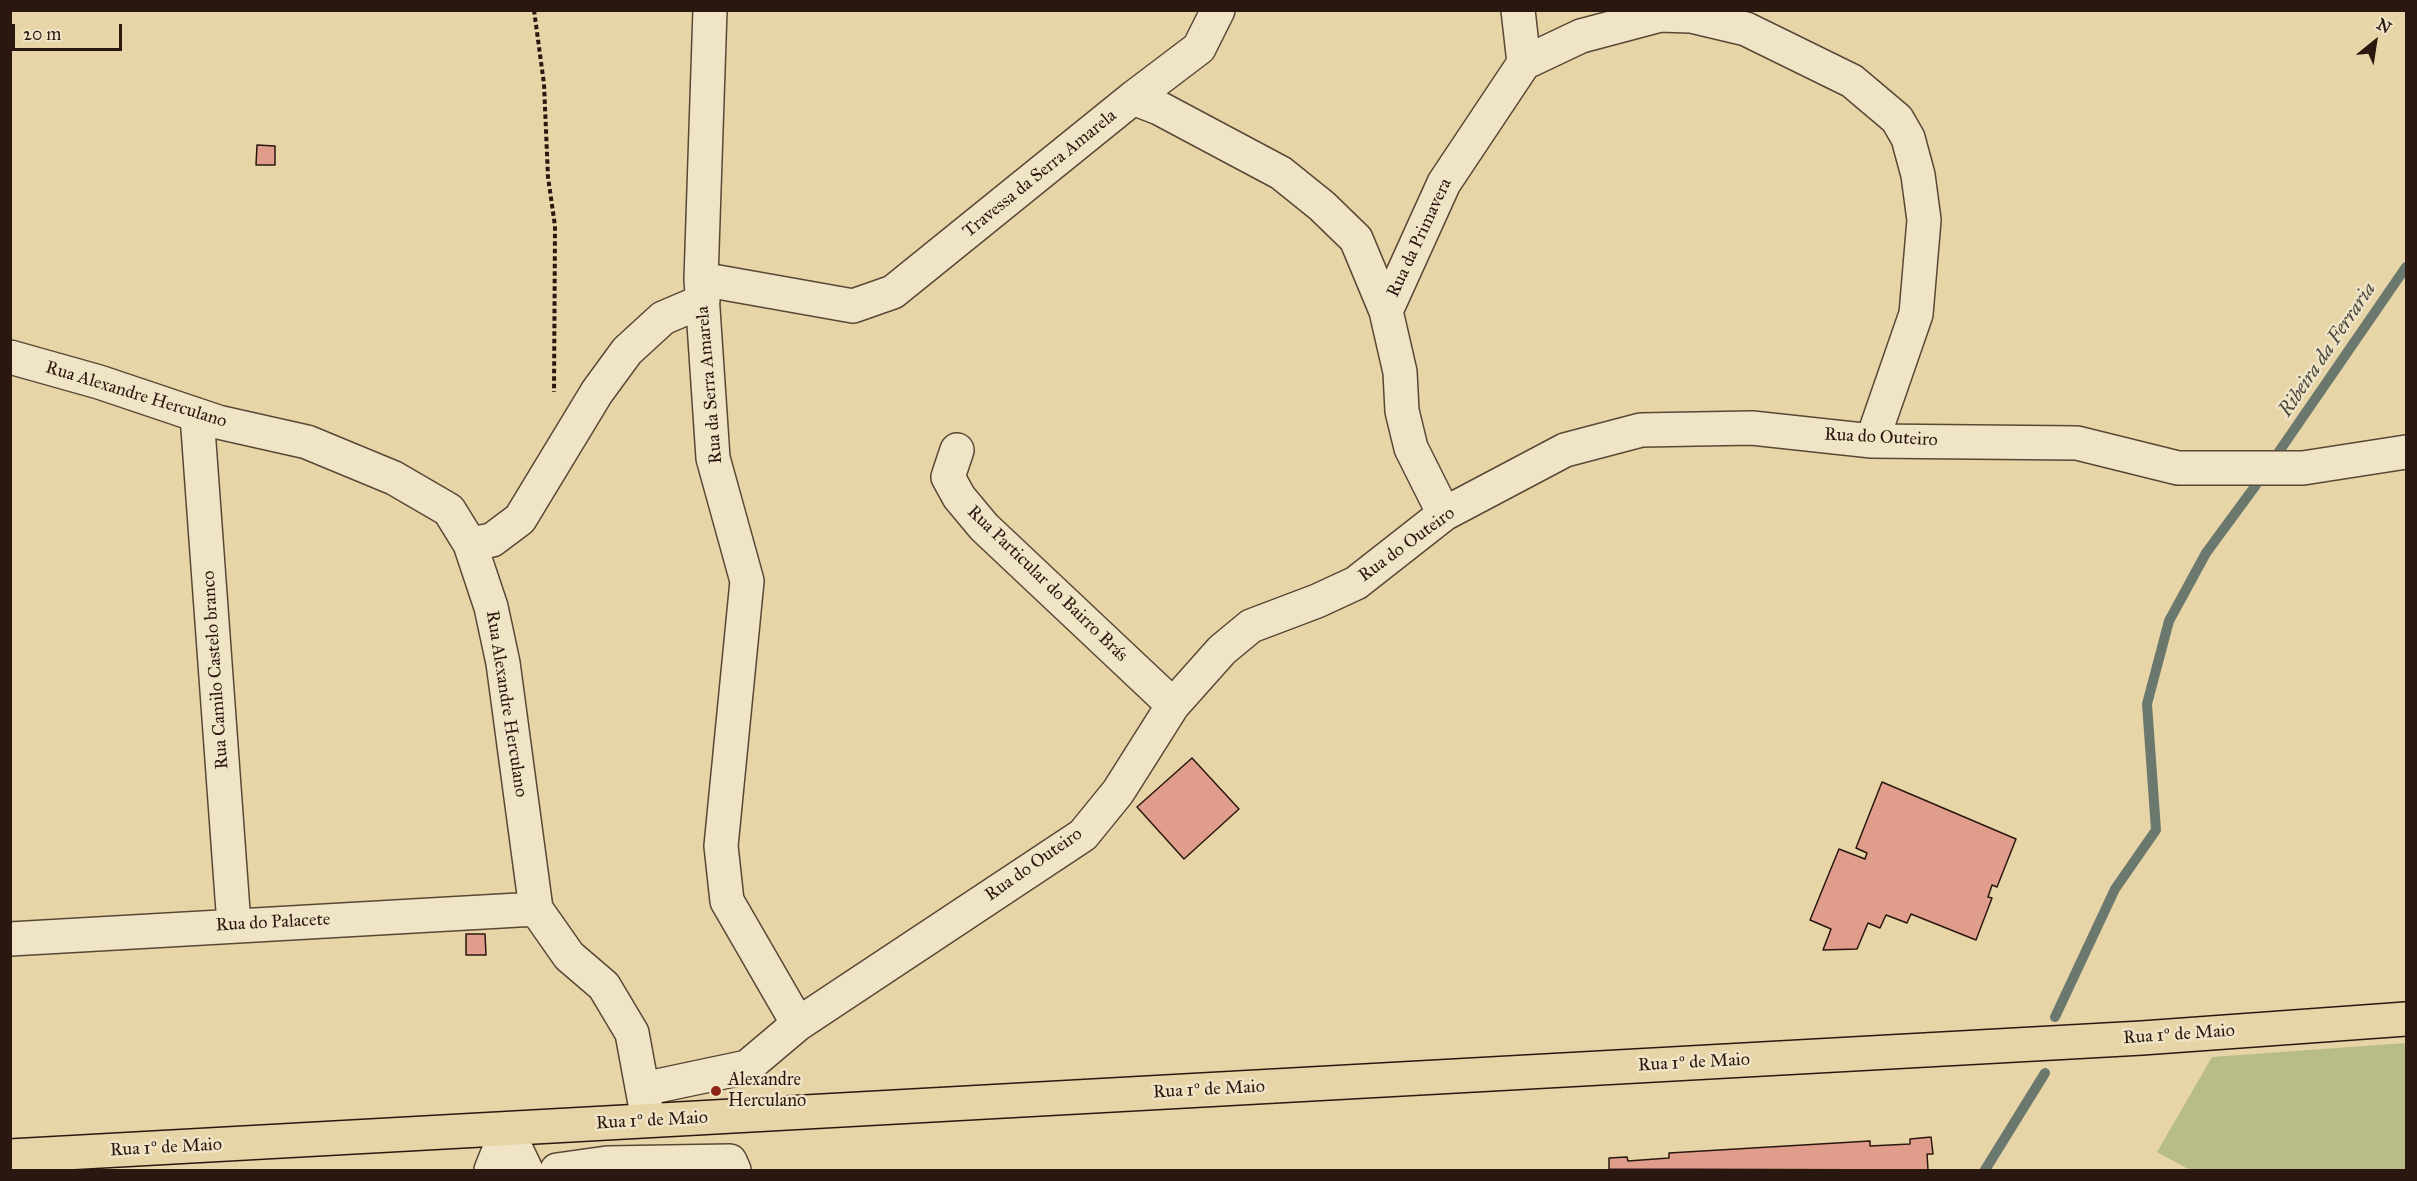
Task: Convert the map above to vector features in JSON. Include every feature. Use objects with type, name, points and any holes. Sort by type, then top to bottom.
[{"type":"main road","name":"Rua 1º de Maio","points":[[10,1156],[2131,1039],[2406,1019]]},
{"type":"street","name":"Rua da Serra Amarela","points":[[710,10],[702,290],[713,458],[747,581],[721,846],[728,901],[798,1024]]},
{"type":"street","points":[[1133,98],[1199,48],[1218,10]]},
{"type":"street","points":[[1518,10],[1524,63],[1581,36],[1660,15],[1691,16],[1746,29],[1852,81],[1897,119],[1908,138],[1918,175],[1924,220],[1916,314],[1872,441]]},
{"type":"street","name":"Rua da Primavera","points":[[1444,514],[1412,448],[1402,411],[1400,372],[1386,311],[1444,183],[1524,63]]},
{"type":"street","name":"Travessa da Serra Amarela","points":[[702,290],[853,306],[893,292],[1133,98],[1159,108],[1281,173],[1356,239],[1386,311]]},
{"type":"street","points":[[470,544],[492,540],[520,519],[543,484],[564,442],[627,351],[663,318],[702,290]]},
{"type":"street","name":"Rua Alexandre Herculano","points":[[10,357],[99,382],[197,415],[307,442],[394,478],[449,510],[470,544],[491,607],[503,663],[537,909],[569,956],[604,986],[632,1033],[648,1121]]},
{"type":"street","name":"Rua Camilo Castelo branco","points":[[197,415],[234,925]]},
{"type":"street","name":"Rua do Outeiro","points":[[643,1089],[747,1067],[798,1024],[1083,835],[1118,792],[1173,705],[1222,650],[1251,626],[1317,602],[1356,583],[1444,514],[1565,450],[1641,430],[1752,428],[1872,441],[2077,443],[2178,468],[2303,468],[2376,459],[2406,452]]},
{"type":"street","name":"Rua Particular do Bairro Brás","points":[[957,450],[948,477],[959,497],[984,527],[1173,705]]},
{"type":"street","name":"Rua do Palacete","points":[[10,939],[537,909]]},
{"type":"street","points":[[491,1170],[507,1130]]},
{"type":"street","points":[[507,1130],[526,1170]]},
{"type":"street","points":[[557,1170],[607,1163],[730,1161],[734,1170]]},
{"type":"path","points":[[534,10],[544,84],[548,177],[555,226],[554,410],[564,442]]},
{"type":"green space","points":[[2406,1043],[2406,1170],[2190,1170],[2157,1152],[2212,1057]]},
{"type":"building","points":[[257,145],[275,146],[275,165],[256,165]]},
{"type":"building","points":[[1192,758],[1239,809],[1184,859],[1137,807]]},
{"type":"building","points":[[1882,782],[2016,839],[1997,887],[1992,885],[1988,897],[1992,898],[1976,940],[1911,914],[1907,923],[1886,915],[1880,928],[1868,923],[1857,949],[1823,950],[1831,929],[1810,920],[1839,849],[1865,859],[1867,853],[1856,848]]},
{"type":"building","points":[[466,934],[485,934],[486,955],[466,955]]},
{"type":"building","points":[[1931,1137],[1933,1154],[1927,1154],[1928,1170],[1609,1169],[1609,1158],[1627,1157],[1628,1161],[1669,1158],[1669,1153],[1870,1141],[1870,1146],[1910,1144],[1910,1139]]},
{"type":"waterway","name":"Ribeira da Ferraria","points":[[2278,453],[2406,267]]},
{"type":"waterway","name":"Ribeira da Ferraria","points":[[2055,1017],[2115,889],[2156,830],[2147,704],[2169,621],[2206,553],[2256,485]]},
{"type":"waterway","name":"Ribeira da Ferraria","points":[[1985,1170],[2045,1073]]},
{"type":"place","name":"Alexandre Herculano","points":[[716,1091]]}]
